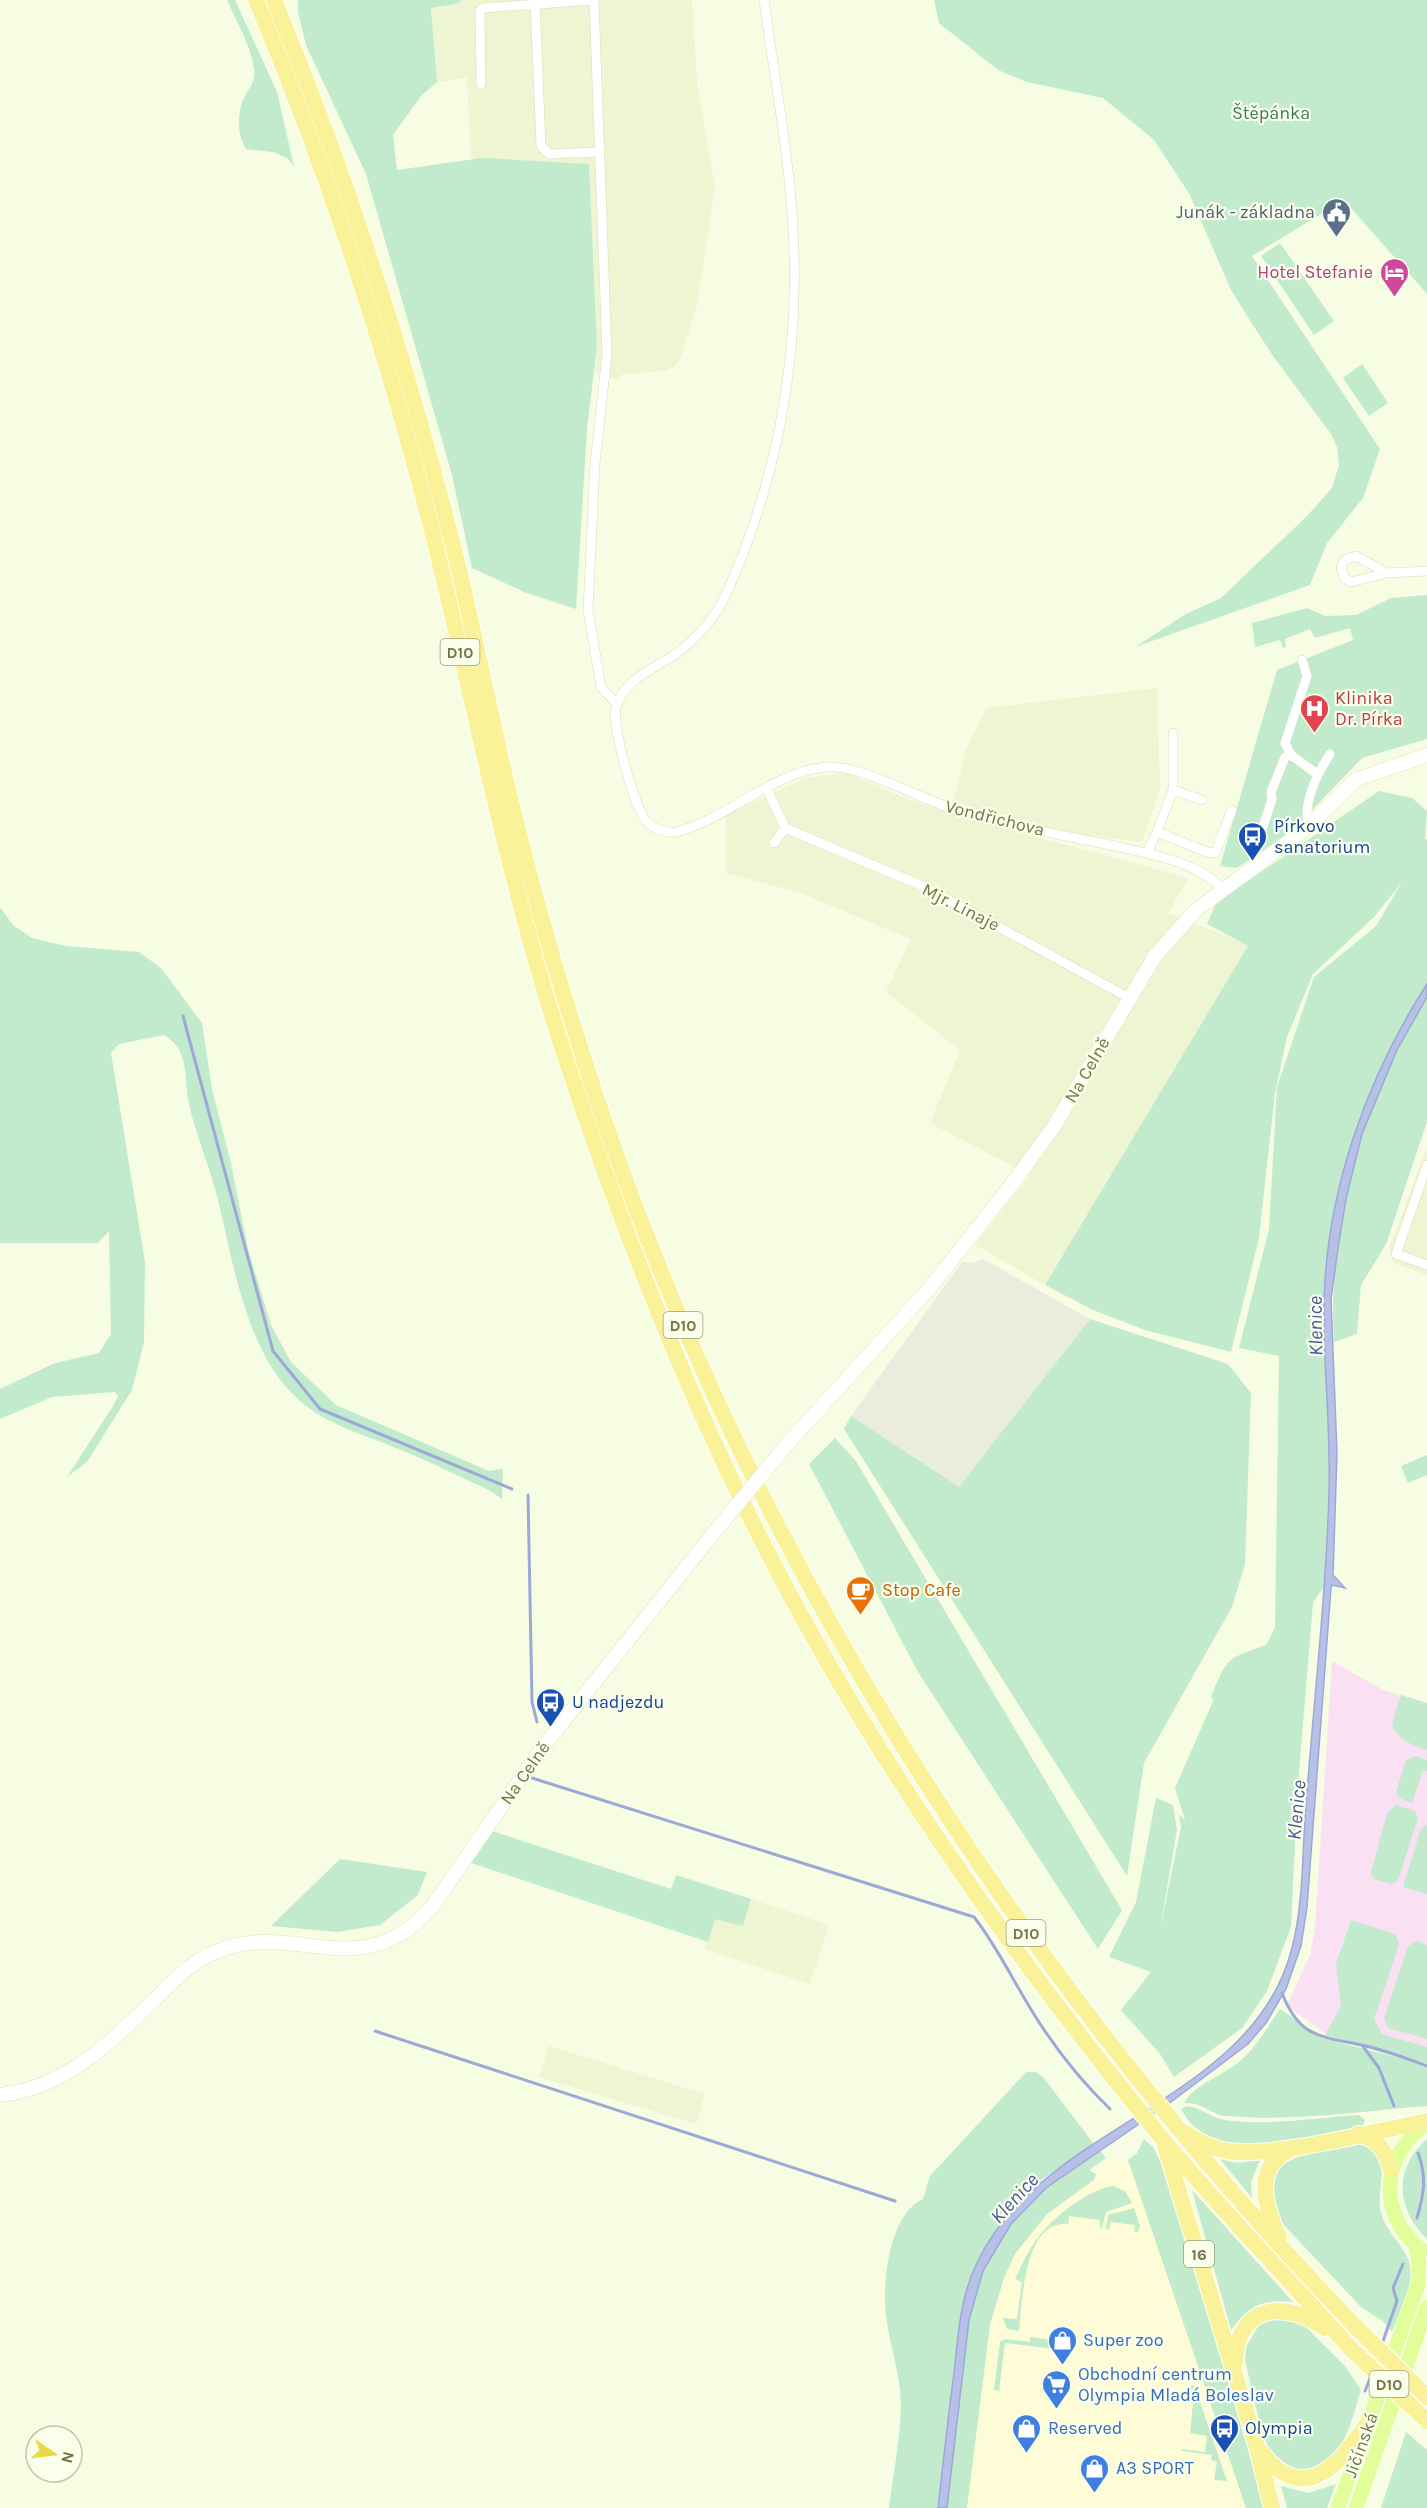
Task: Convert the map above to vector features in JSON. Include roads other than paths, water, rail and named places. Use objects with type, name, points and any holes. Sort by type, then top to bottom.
[{"type":"highway","name":"D10","points":[[256,0],[338,216],[400,409],[434,540],[497,814],[526,928],[570,1070],[656,1307],[712,1440],[768,1554],[847,1693],[909,1792],[1014,1945],[1131,2086],[1176,2128],[1297,2265],[1427,2397]]},
{"type":"highway","name":"D10","points":[[274,0],[354,212],[415,406],[451,536],[513,809],[542,922],[611,1142],[671,1300],[765,1503],[880,1711],[984,1872],[1087,2016],[1163,2139],[1350,2348],[1427,2421]]},
{"type":"highway","points":[[1176,2128],[1199,2141],[1227,2151],[1295,2146],[1427,2123]]},
{"type":"highway","points":[[1358,2134],[1371,2138],[1382,2146],[1391,2170]]},
{"type":"highway","name":"16","points":[[1163,2139],[1234,2369],[1272,2508]]},
{"type":"highway","points":[[1295,2146],[1274,2160],[1263,2185],[1268,2214],[1297,2265]]},
{"type":"highway","points":[[1234,2369],[1235,2350],[1243,2328],[1252,2319],[1273,2311],[1284,2310],[1309,2318],[1331,2331],[1350,2348]]},
{"type":"highway","points":[[1257,2447],[1272,2469],[1285,2478],[1303,2482],[1317,2480],[1340,2464],[1370,2419]]},
{"type":"main road","name":"Jičínská","points":[[1338,2508],[1418,2285],[1421,2249],[1401,2229],[1392,2211],[1389,2190],[1391,2170],[1402,2147],[1427,2123]]},
{"type":"main road","name":"Jičínská","points":[[1356,2508],[1427,2307]]},
{"type":"street","points":[[481,84],[480,10],[535,3],[594,0],[607,354],[595,463],[588,610],[601,687],[617,704],[630,683],[679,651],[700,632],[723,601],[758,508],[780,425],[793,334],[794,250],[764,0]]},
{"type":"street","points":[[535,3],[541,146],[549,154],[598,152]]},
{"type":"street","points":[[1387,573],[1427,571]]},
{"type":"street","points":[[1302,660],[1307,676],[1285,743],[1291,755],[1317,774]]},
{"type":"street","name":"Vondřichova","points":[[617,704],[615,719],[617,734],[640,812],[656,829],[669,833],[683,831],[807,771],[834,767],[848,769],[954,809],[1147,853],[1192,868],[1223,889]]},
{"type":"street","points":[[1147,853],[1173,790],[1173,733]]},
{"type":"street","points":[[1308,826],[1306,816],[1317,774],[1330,754]]},
{"type":"street","name":"Na Celně","points":[[0,2096],[29,2090],[57,2079],[85,2062],[110,2043],[186,1970],[215,1952],[258,1943],[340,1949],[364,1948],[391,1940],[410,1929],[432,1907],[542,1748],[712,1535],[790,1441],[929,1289],[1012,1185],[1053,1128],[1129,998],[1155,956],[1168,940],[1196,910],[1308,826],[1355,780],[1427,754]]},
{"type":"street","points":[[1263,826],[1272,799],[1271,792],[1285,757],[1291,755]]},
{"type":"street","points":[[766,789],[785,828],[774,843]]},
{"type":"street","points":[[1173,790],[1202,800]]},
{"type":"street","points":[[1156,832],[1207,852],[1215,852],[1232,810]]},
{"type":"street","name":"Mjr. Linaje","points":[[785,828],[927,888],[1129,998]]},
{"type":"street","points":[[1426,1168],[1396,1254],[1427,1265]]},
{"type":"water","points":[[1427,984],[1427,997],[1397,1050],[1362,1134],[1346,1199],[1331,1299],[1337,1454],[1333,1575],[1345,1588],[1332,1585],[1331,1588],[1307,1907],[1301,1946],[1286,1989],[1266,2023],[1248,2044],[1171,2102],[1046,2188],[1011,2224],[983,2271],[969,2320],[947,2508],[938,2508],[960,2318],[966,2291],[976,2265],[1007,2217],[1047,2178],[1094,2143],[1192,2079],[1235,2043],[1270,2001],[1292,1948],[1301,1894],[1306,1804],[1323,1608],[1329,1490],[1324,1304],[1332,1219],[1354,1136],[1369,1096],[1405,1020]]},
{"type":"waterway","points":[[183,1016],[273,1351],[320,1409],[512,1489]]},
{"type":"waterway","points":[[528,1495],[532,1702],[537,1722]]},
{"type":"waterway","points":[[532,1778],[974,1917],[1053,2043],[1110,2109]]},
{"type":"waterway","points":[[1282,1993],[1296,2018],[1312,2032],[1378,2049],[1427,2066]]},
{"type":"waterway","points":[[375,2031],[895,2201]]},
{"type":"waterway","points":[[1362,2045],[1379,2068],[1394,2106]]},
{"type":"waterway","points":[[1417,2218],[1423,2186],[1423,2170],[1418,2153]]},
{"type":"waterway","points":[[1382,2344],[1397,2301],[1393,2288],[1403,2264]]},
{"type":"waterway","points":[[1365,2391],[1371,2376]]},
{"type":"place","name":"Junák - základna","points":[[1336,238]]},
{"type":"place","name":"Hotel Stefanie","points":[[1394,298]]},
{"type":"place","name":"Klinika Dr. Pírka","points":[[1314,734]]},
{"type":"place","name":"Pírkovo sanatorium","points":[[1253,862]]},
{"type":"place","name":"Stop Cafe","points":[[861,1616]]},
{"type":"place","name":"U nadjezdu","points":[[551,1728]]},
{"type":"place","name":"Super zoo","points":[[1062,2366]]},
{"type":"place","name":"Obchodní centrum Olympia Mladá Boleslav","points":[[1057,2410]]},
{"type":"place","name":"Reserved","points":[[1027,2454]]},
{"type":"place","name":"Olympia","points":[[1224,2454]]},
{"type":"place","name":"A3 SPORT","points":[[1095,2494]]},
{"type":"park label","name":"Štěpánka","points":[[1271,113]]},
{"type":"water label","name":"Klenice","points":[[1315,1326]]},
{"type":"water label","name":"Klenice","points":[[1296,1810]]},
{"type":"water label","name":"Klenice","points":[[1014,2198]]}]
